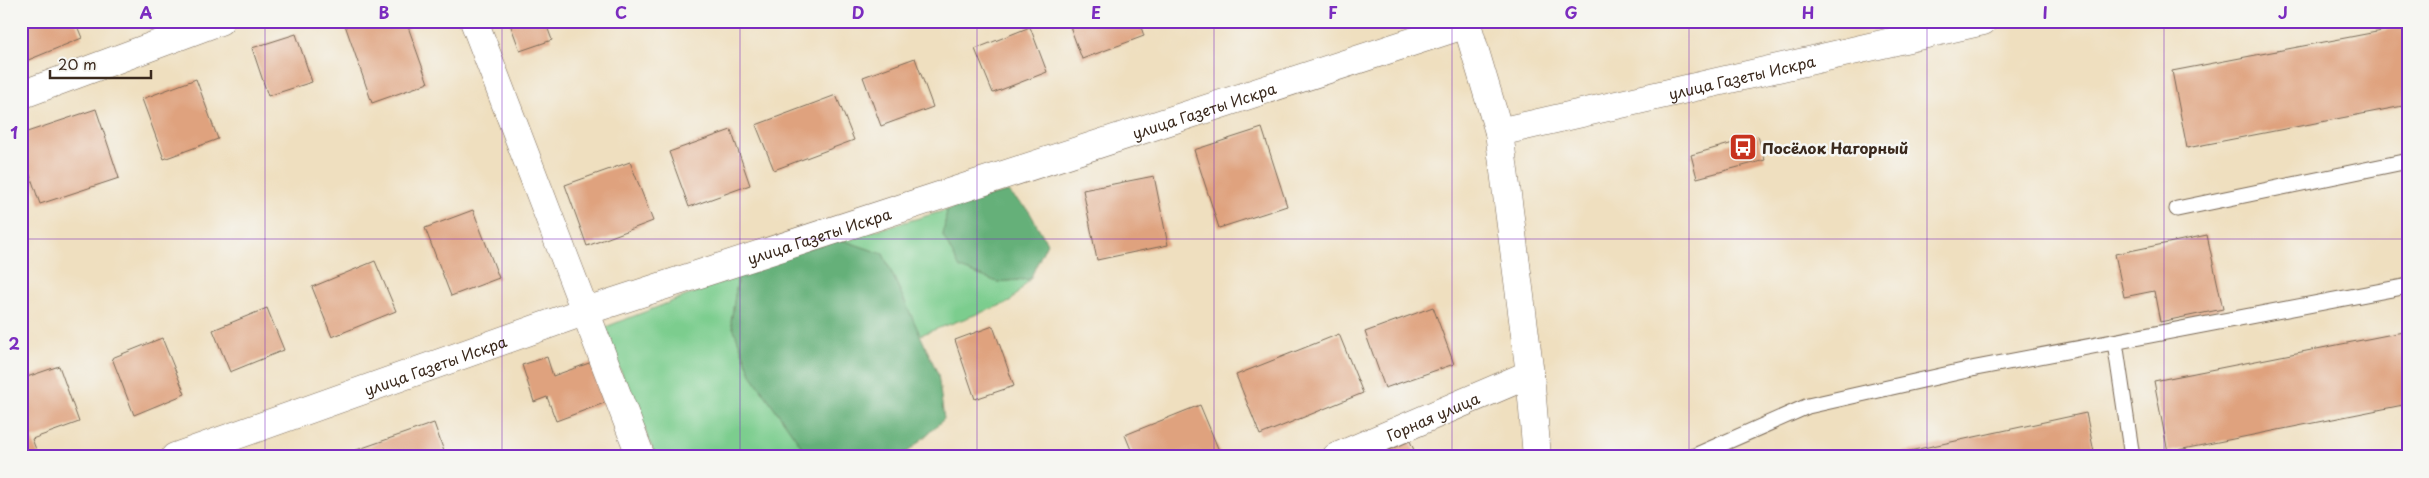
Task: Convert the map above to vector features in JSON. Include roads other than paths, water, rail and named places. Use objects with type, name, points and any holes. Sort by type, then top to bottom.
[{"type":"street","points":[[21,95],[220,21]]},
{"type":"street","points":[[474,21],[641,457]]},
{"type":"street","name":"улица Газеты Искра","points":[[1499,132],[1983,21]]},
{"type":"street","points":[[1467,22],[1499,132],[1530,374],[1536,457]]},
{"type":"street","name":"улица Газеты Искра","points":[[175,457],[586,311],[1467,22]]},
{"type":"street","name":"Горная улица","points":[[1336,457],[1530,374]]},
{"type":"lane","points":[[2177,209],[2408,161]]},
{"type":"lane","points":[[1692,457],[1808,406],[1976,368],[2408,286]]},
{"type":"lane","points":[[2115,342],[2132,457]]},
{"type":"place","name":"Посёлок Нагорный","points":[[1743,147]]}]
